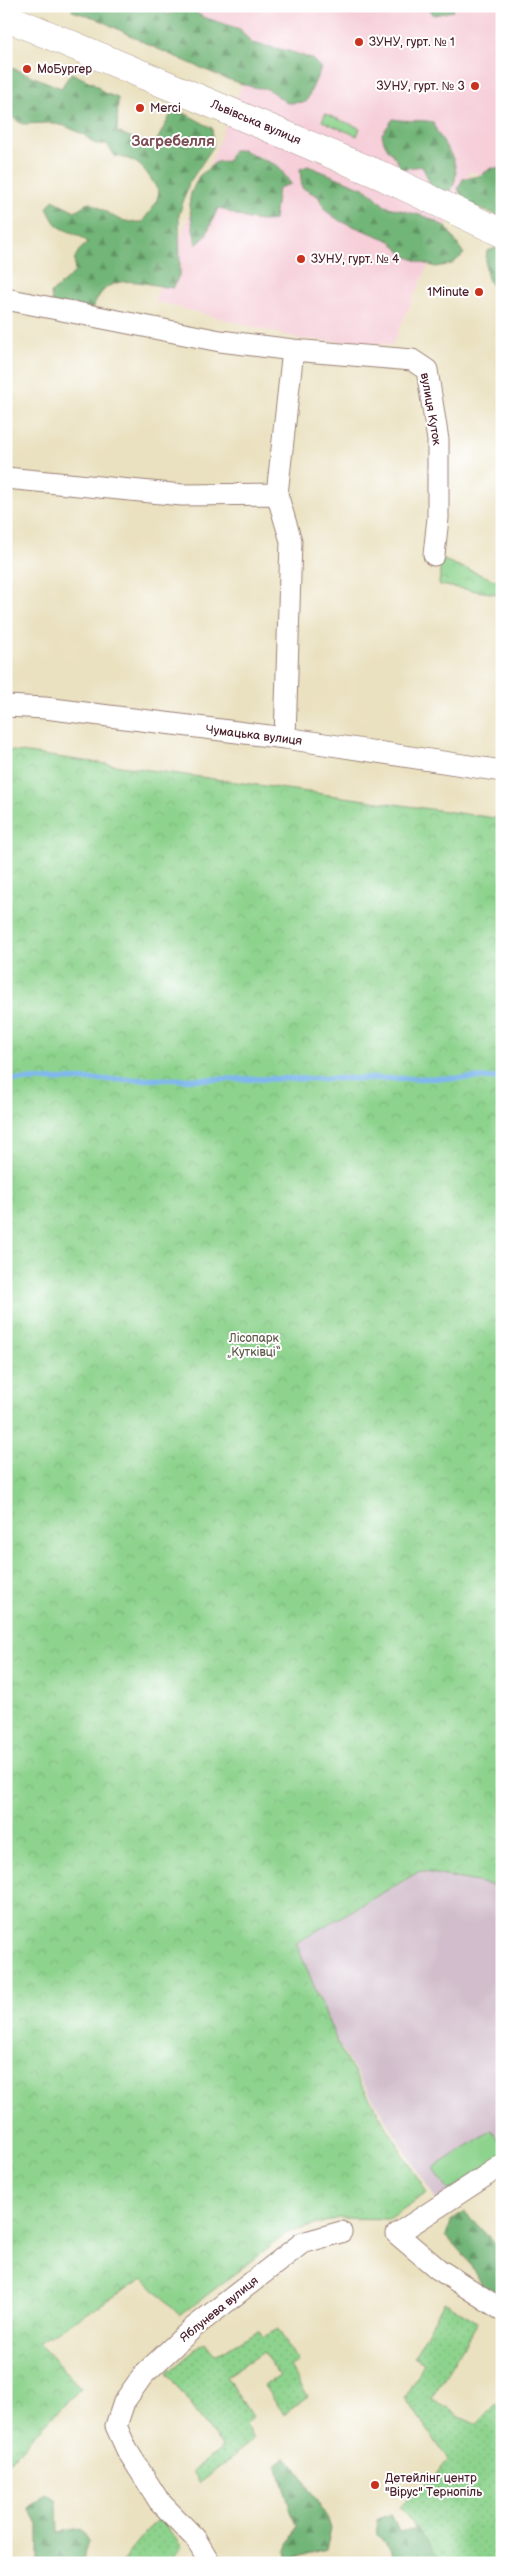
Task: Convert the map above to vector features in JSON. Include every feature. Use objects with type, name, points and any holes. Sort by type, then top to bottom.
[{"type":"main road","name":"Львівська вулиця","points":[[6,17],[378,174],[502,233]]},
{"type":"street","name":"вулиця Куток","points":[[6,300],[220,341],[293,350],[412,360],[427,370],[438,440],[438,518],[434,555]]},
{"type":"street","points":[[285,738],[291,541],[277,494],[293,350]]},
{"type":"street","points":[[6,478],[182,495],[277,494]]},
{"type":"street","name":"Чумацька вулиця","points":[[6,706],[45,708],[285,738],[502,771]]},
{"type":"street","points":[[502,2165],[397,2234],[438,2269],[502,2310]]},
{"type":"street","name":"Яблунева вулиця","points":[[210,2563],[195,2538],[159,2501],[127,2450],[116,2426],[124,2402],[143,2375],[193,2328],[302,2243],[341,2232]]},
{"type":"shaded area","points":[[91,6],[502,6],[502,185],[471,171],[392,345],[300,339],[154,301],[247,72]]},
{"type":"shaded area","points":[[420,1868],[502,1886],[502,2162],[437,2201],[281,1953]]},
{"type":"green space","points":[[73,6],[161,6],[167,15],[179,6],[185,6],[203,17],[240,29],[251,43],[289,51],[312,59],[321,68],[306,102],[287,103],[268,89],[252,87],[224,78],[151,46],[96,18],[72,11]]},
{"type":"green space","points":[[427,6],[455,6],[453,11],[434,15]]},
{"type":"green space","points":[[12,68],[61,88],[71,73],[95,84],[104,93],[118,98],[117,132],[154,146],[172,112],[186,114],[212,128],[213,147],[189,183],[179,215],[180,273],[173,288],[138,282],[120,282],[105,289],[92,309],[52,303],[51,293],[75,272],[74,263],[76,255],[88,243],[81,237],[61,228],[56,223],[47,208],[53,200],[75,211],[89,202],[119,219],[142,222],[156,203],[159,192],[142,167],[131,160],[115,156],[107,144],[95,144],[84,135],[65,126],[49,123],[22,124],[6,113],[6,82]]},
{"type":"green space","points":[[325,114],[360,128],[357,136],[322,121]]},
{"type":"green space","points":[[393,119],[433,122],[454,163],[456,171],[451,191],[438,190],[431,186],[422,166],[401,169],[385,145],[382,134]]},
{"type":"green space","points":[[233,150],[242,150],[278,166],[291,184],[278,188],[274,220],[252,220],[218,208],[205,237],[196,245],[189,205],[191,193],[199,176],[216,162],[228,161]]},
{"type":"green space","points":[[308,166],[368,190],[385,206],[427,217],[446,227],[464,254],[452,264],[436,267],[403,255],[391,241],[340,221],[326,211],[318,196],[302,188],[300,169]]},
{"type":"green space","points":[[492,168],[502,169],[502,217],[466,203],[458,189],[463,179],[479,176]]},
{"type":"green space","points":[[499,247],[502,248],[502,297],[492,286],[486,271],[487,251]]},
{"type":"green space","points":[[441,559],[502,583],[502,595],[439,585]]},
{"type":"green space","name":"Лісопарк „Кутківці“","points":[[6,750],[502,819],[502,1887],[420,1871],[296,1943],[341,2051],[427,2193],[388,2219],[339,2218],[287,2233],[180,2316],[144,2278],[38,2343],[81,2388],[6,2464]]},
{"type":"green space","points":[[492,2130],[502,2146],[502,2157],[449,2191],[433,2168]]},
{"type":"green space","points":[[464,2211],[502,2251],[502,2302],[483,2289],[468,2260],[446,2236],[451,2221]]},
{"type":"green space","points":[[444,2302],[478,2322],[431,2399],[476,2425],[502,2398],[502,2563],[442,2563],[400,2507],[449,2461],[405,2397],[424,2363],[414,2357]]},
{"type":"green space","points":[[278,2329],[298,2362],[290,2367],[308,2397],[284,2414],[264,2386],[280,2376],[263,2352],[226,2376],[252,2417],[245,2425],[253,2440],[199,2484],[192,2471],[223,2448],[167,2373],[205,2342],[215,2355],[259,2330],[263,2337]]},
{"type":"green space","points":[[285,2458],[293,2463],[328,2519],[331,2529],[326,2549],[288,2560],[286,2550],[296,2526],[276,2464]]},
{"type":"green space","points":[[45,2494],[57,2501],[58,2533],[81,2529],[89,2541],[82,2563],[39,2563],[38,2525],[29,2508]]},
{"type":"green space","points":[[391,2514],[399,2532],[418,2528],[436,2545],[435,2563],[395,2563],[392,2552],[378,2535],[377,2519]]},
{"type":"green space","points":[[159,2517],[182,2547],[168,2563],[120,2563]]},
{"type":"waterway","points":[[6,1080],[502,1078]]},
{"type":"place","name":"ЗУНУ, гурт. № 1","points":[[359,42]]},
{"type":"place","name":"МоБургер","points":[[27,69]]},
{"type":"place","name":"ЗУНУ, гурт. № 3","points":[[475,86]]},
{"type":"place","name":"Merci","points":[[140,108]]},
{"type":"place","name":"ЗУНУ, гурт. № 4","points":[[301,259]]},
{"type":"place","name":"1Minute","points":[[479,292]]},
{"type":"place","name":"Детейлінг центр \"Вірус\" Тернопіль","points":[[375,2485]]},
{"type":"district","name":"Загребелля","points":[[173,141]]}]
